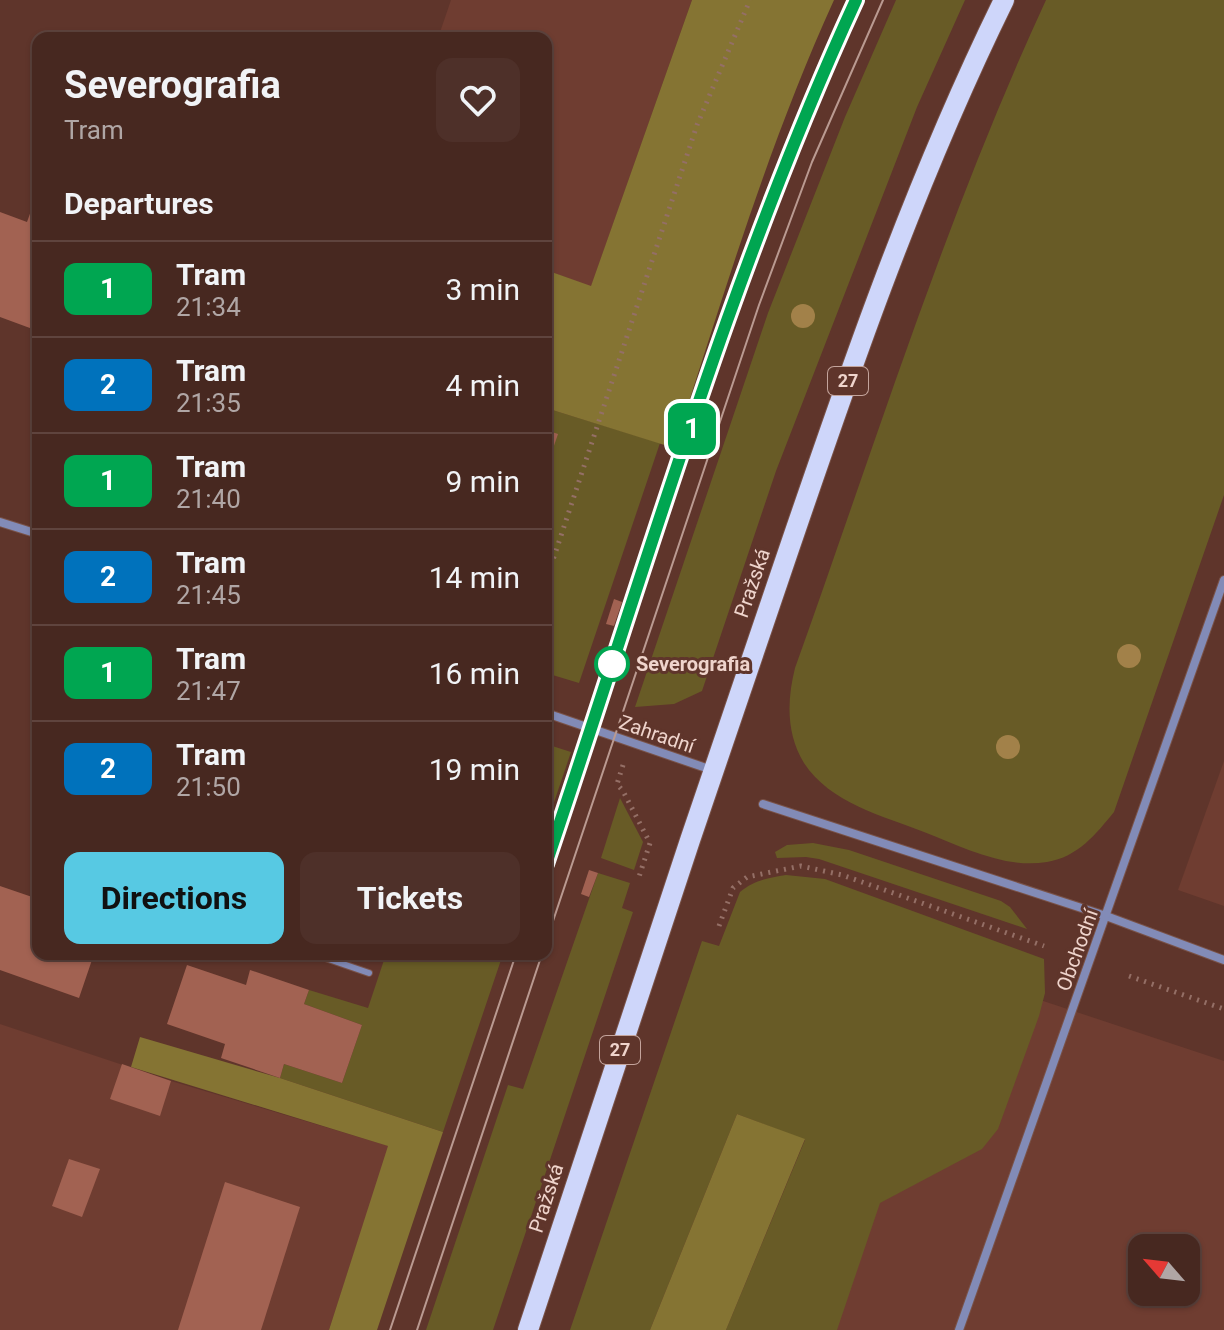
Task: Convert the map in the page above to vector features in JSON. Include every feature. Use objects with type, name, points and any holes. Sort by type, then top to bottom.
[{"type":"main road","name":"Pražská","points":[[528,1330],[821,455],[936,148],[1004,0]]},
{"type":"street","points":[[0,522],[32,532]]},
{"type":"street","name":"Obchodní","points":[[959,1330],[1224,580]]},
{"type":"street","name":"Zahradní","points":[[552,715],[713,770]]},
{"type":"street","points":[[763,804],[1106,916],[1224,960]]},
{"type":"lane","points":[[331,960],[369,973]]},
{"type":"path","points":[[552,563],[697,125],[750,0]]},
{"type":"path","points":[[631,742],[617,784],[650,843],[638,880]]},
{"type":"path","points":[[719,926],[733,888],[747,877],[801,866],[842,875],[1044,946]]},
{"type":"path","points":[[1129,976],[1224,1009]]},
{"type":"shaded area","points":[[451,0],[692,0],[591,287],[552,272],[552,32],[440,32]]},
{"type":"shaded area","points":[[692,0],[834,0],[767,166],[674,448],[552,410],[552,272],[591,286]]},
{"type":"shaded area","points":[[896,0],[965,0],[917,107],[776,471],[702,691],[674,704],[635,707],[768,313],[845,117]]},
{"type":"shaded area","points":[[1046,0],[1224,0],[1224,495],[1114,812],[1077,850],[1058,859],[1031,863],[999,860],[984,855],[875,814],[828,788],[815,777],[798,752],[791,729],[790,692],[795,668],[944,247]]},
{"type":"shaded area","points":[[552,410],[660,443],[579,683],[552,675]]},
{"type":"shaded area","points":[[552,746],[571,752],[552,808]]},
{"type":"shaded area","points":[[1224,761],[1224,906],[1178,890]]},
{"type":"shaded area","points":[[620,798],[643,842],[634,870],[601,858]]},
{"type":"shaded area","points":[[813,843],[849,850],[1001,901],[1010,907],[1027,929],[819,859],[777,858],[775,852],[787,845]]},
{"type":"shaded area","points":[[598,873],[630,883],[622,908],[633,912],[493,1330],[426,1330],[508,1085],[523,1089]]},
{"type":"shaded area","points":[[786,875],[825,879],[1044,959],[1045,993],[1039,1016],[998,1129],[982,1149],[880,1203],[837,1330],[726,1330],[805,1140],[737,1114],[650,1330],[570,1330],[702,941],[719,946],[740,892],[745,888]]},
{"type":"shaded area","points":[[902,954],[1224,1061],[1224,1330],[768,1330]]},
{"type":"shaded area","points":[[384,960],[501,960],[443,1132],[280,1078],[284,1064],[342,1083],[362,1025],[304,1004],[309,990],[368,1008]]},
{"type":"shaded area","points":[[0,1024],[171,1081],[389,1146],[329,1330],[0,1330]]},
{"type":"shaded area","points":[[140,1037],[280,1078],[443,1132],[377,1330],[329,1330],[388,1146],[131,1067]]},
{"type":"shaded area","points":[[737,1114],[805,1139],[726,1330],[650,1330]]},
{"type":"building","points":[[32,208],[32,329],[0,317],[0,212],[27,222]]},
{"type":"building","points":[[552,432],[558,434],[552,452]]},
{"type":"building","points":[[614,599],[622,602],[614,626],[606,624]]},
{"type":"building","points":[[589,870],[598,873],[589,897],[581,894]]},
{"type":"building","points":[[0,886],[32,897],[32,960],[92,960],[79,998],[0,970]]},
{"type":"building","points":[[187,965],[246,985],[250,970],[309,990],[304,1004],[362,1025],[342,1083],[284,1064],[280,1078],[221,1058],[225,1044],[167,1024]]},
{"type":"building","points":[[122,1064],[171,1081],[160,1116],[110,1099]]},
{"type":"building","points":[[69,1159],[100,1169],[82,1217],[52,1206]]},
{"type":"building","points":[[225,1182],[300,1207],[261,1330],[178,1330]]},
{"type":"tram line","points":[[552,846],[736,295],[788,155],[856,0]]},
{"type":"tram line","name":"1","points":[[552,846],[736,295],[788,155],[856,0]]},
{"type":"tram line","points":[[552,924],[759,305],[812,162],[883,0]]},
{"type":"tram line","points":[[390,1330],[514,960]]},
{"type":"tram line","points":[[417,1330],[540,960]]},
{"type":"place","name":"Severografia","points":[[612,664]]}]
